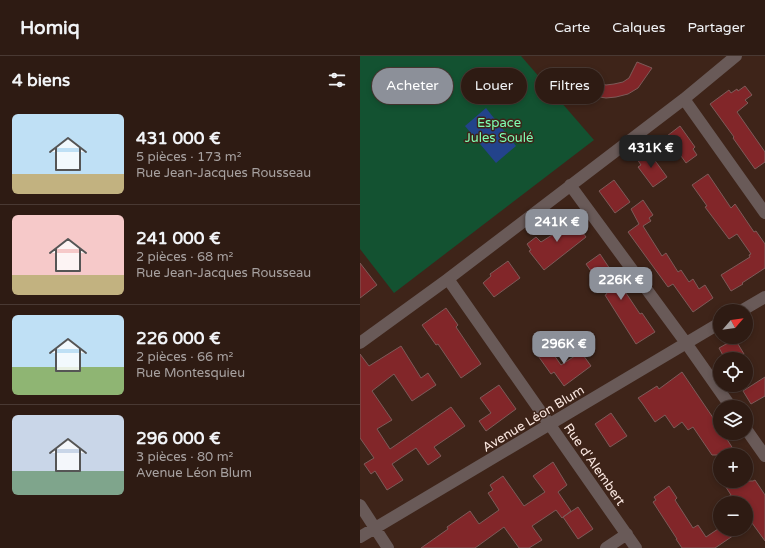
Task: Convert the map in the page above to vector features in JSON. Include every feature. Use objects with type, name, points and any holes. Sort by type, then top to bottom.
[{"type":"street","points":[[360,343],[448,279],[684,99],[736,56]]},
{"type":"street","points":[[684,99],[765,213]]},
{"type":"street","points":[[570,185],[726,400]]},
{"type":"street","name":"Rue d'Alembert","points":[[448,279],[636,548]]},
{"type":"street","points":[[753,304],[765,297]]},
{"type":"street","name":"Avenue Léon Blum","points":[[360,537],[713,327]]},
{"type":"street","points":[[753,439],[765,456]]},
{"type":"street","points":[[360,505],[388,548]]},
{"type":"street","points":[[606,548],[627,534]]},
{"type":"green space","name":"Espace Jules Soulé","points":[[360,56],[521,56],[535,72],[535,104],[563,104],[594,140],[394,293],[360,249]]},
{"type":"water","points":[[486,108],[516,146],[496,163],[465,126]]},
{"type":"building","points":[[637,62],[652,68],[638,88],[628,94],[604,98],[604,84],[623,82],[629,78]]},
{"type":"building","points":[[745,86],[752,95],[745,100],[748,103],[737,112],[765,152],[765,162],[755,169],[710,104],[729,90],[731,93],[737,89],[738,91]]},
{"type":"building","points":[[680,126],[695,147],[693,149],[697,155],[686,163],[667,136]]},
{"type":"building","points":[[648,151],[667,177],[653,187],[638,167],[641,165],[637,159]]},
{"type":"building","points":[[708,174],[731,208],[735,204],[754,232],[756,231],[765,244],[765,268],[731,291],[721,275],[750,257],[749,255],[751,254],[737,234],[729,239],[705,207],[707,206],[692,185]]},
{"type":"building","points":[[614,180],[630,202],[615,213],[599,191]]},
{"type":"building","points":[[643,200],[653,215],[649,218],[651,221],[643,226],[662,256],[666,253],[678,272],[681,270],[689,282],[693,279],[699,289],[705,285],[713,298],[693,312],[673,284],[668,287],[628,232],[639,224],[631,209]]},
{"type":"building","points":[[566,214],[570,220],[572,218],[586,237],[544,270],[529,251],[531,250],[527,244],[536,237],[541,242],[560,230],[559,228],[561,227],[557,222]]},
{"type":"building","points":[[600,254],[640,314],[642,313],[655,332],[636,344],[605,295],[607,294],[586,264]]},
{"type":"building","points":[[508,261],[520,278],[494,297],[483,283],[491,276],[490,274]]},
{"type":"building","points":[[360,263],[377,285],[360,298]]},
{"type":"building","points":[[446,308],[458,325],[456,327],[481,364],[461,378],[438,344],[436,345],[422,325]]},
{"type":"building","points":[[726,344],[738,344],[743,352],[721,352],[719,348]]},
{"type":"building","points":[[547,345],[561,365],[581,352],[591,366],[564,386],[554,372],[551,374],[536,353]]},
{"type":"building","points":[[401,346],[421,378],[428,373],[436,385],[412,401],[394,374],[372,391],[392,420],[377,429],[390,449],[451,407],[465,426],[434,447],[441,456],[428,465],[416,448],[392,464],[403,480],[387,490],[375,471],[371,474],[364,464],[374,458],[360,438],[360,354],[369,366]]},
{"type":"building","points":[[682,372],[713,418],[713,440],[727,440],[733,448],[713,448],[712,455],[693,427],[688,430],[682,422],[674,428],[665,415],[655,422],[638,398],[657,386],[659,389]]},
{"type":"building","points":[[765,377],[765,396],[753,403],[753,400],[749,400],[744,392],[753,392],[753,385]]},
{"type":"building","points":[[499,385],[516,409],[486,431],[479,421],[491,413],[480,398]]},
{"type":"building","points":[[611,413],[627,436],[610,447],[595,424]]},
{"type":"building","points":[[553,462],[567,485],[558,492],[571,511],[562,518],[556,510],[532,526],[542,540],[529,548],[519,548],[504,527],[475,548],[421,548],[470,511],[479,524],[499,510],[488,493],[493,490],[490,485],[503,476],[524,506],[545,492],[533,476]]},
{"type":"building","points":[[755,480],[765,495],[765,541],[753,524],[753,496],[730,496],[731,495],[726,488],[753,488],[753,481]]},
{"type":"building","points":[[669,486],[677,498],[675,500],[693,528],[698,525],[706,537],[713,532],[713,536],[733,536],[715,548],[682,548],[653,502],[656,500],[654,497]]},
{"type":"building","points":[[578,507],[593,529],[578,539],[563,517]]}]
